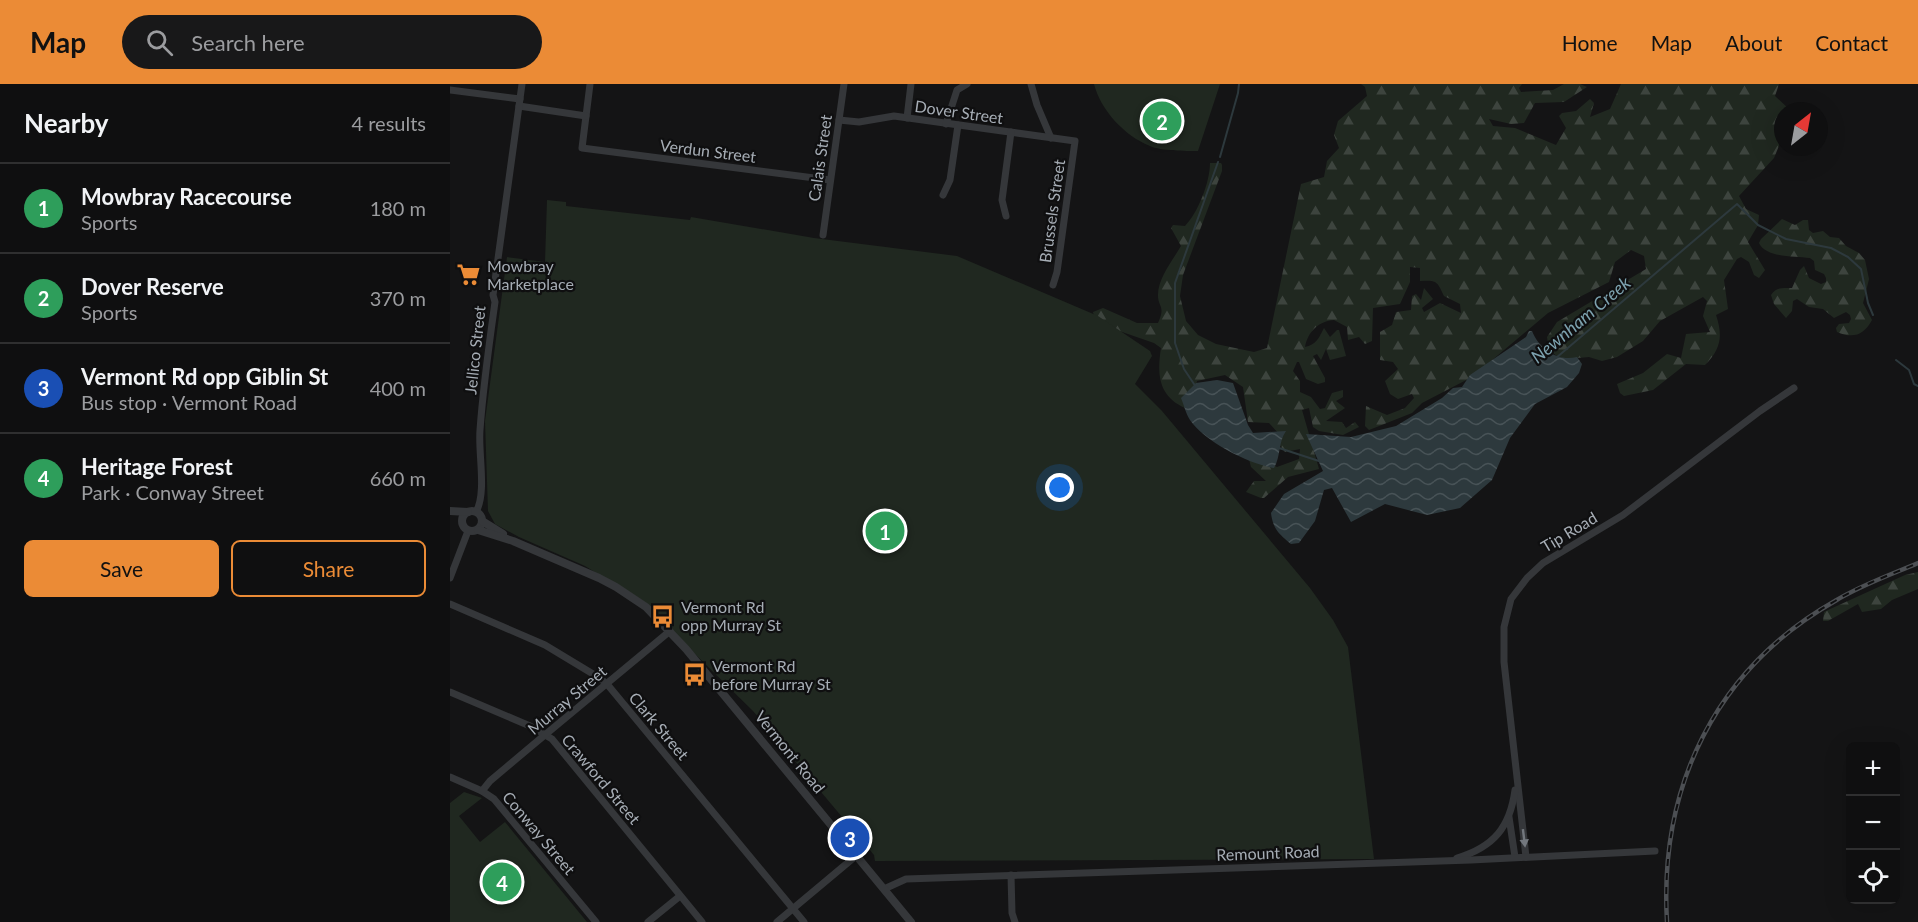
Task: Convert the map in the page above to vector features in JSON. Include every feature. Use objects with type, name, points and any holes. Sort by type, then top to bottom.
[{"type":"street","name":"Jellico Street","points":[[472,512],[479,506],[482,489],[479,458],[480,431],[495,302],[493,295],[522,84]]},
{"type":"street","points":[[450,90],[586,116],[590,84]]},
{"type":"street","name":"Calais Street","points":[[824,236],[844,84]]},
{"type":"street","points":[[908,118],[911,84]]},
{"type":"street","points":[[946,124],[957,90],[967,84]]},
{"type":"street","points":[[1031,84],[1051,138]]},
{"type":"street","name":"Verdun Street","points":[[586,116],[582,148],[830,180]]},
{"type":"street","name":"Dover Street","points":[[839,120],[859,122],[894,116],[1075,141]]},
{"type":"street","points":[[943,195],[950,180],[958,126]]},
{"type":"street","points":[[1006,216],[1002,200],[1011,132]]},
{"type":"street","name":"Brussels Street","points":[[1053,285],[1057,272],[1075,141]]},
{"type":"street","name":"Tip Road","points":[[1526,857],[1503,639],[1508,610],[1517,589],[1543,563],[1623,515],[1760,411],[1794,388]]},
{"type":"street","points":[[450,511],[472,512]]},
{"type":"street","points":[[462,522],[462,518],[472,512]]},
{"type":"street","name":"Vermont Road","points":[[472,512],[480,515],[482,521],[513,541]]},
{"type":"street","points":[[450,516],[473,530]]},
{"type":"street","points":[[450,578],[473,530],[482,521]]},
{"type":"street","name":"Vermont Road","points":[[473,530],[513,541],[599,578],[646,608],[670,631],[911,922]]},
{"type":"street","name":"Clark Street","points":[[450,604],[545,645],[607,684],[804,922]]},
{"type":"street","name":"Murray Street","points":[[482,791],[490,781],[670,631]]},
{"type":"street","name":"Crawford Street","points":[[450,692],[530,726],[546,735],[557,745],[702,922]]},
{"type":"street","name":"Conway Street","points":[[450,777],[490,795],[596,922]]},
{"type":"street","name":"Tip Road","points":[[1515,857],[1510,819],[1517,778]]},
{"type":"street","points":[[1510,819],[1522,819]]},
{"type":"street","name":"Tip Road","points":[[1448,861],[1469,854],[1487,844],[1510,819]]},
{"type":"street","name":"Remount Road","points":[[884,889],[906,879],[1448,861],[1655,851]]},
{"type":"street","points":[[777,922],[857,855]]},
{"type":"street","points":[[1011,875],[1012,913],[1015,922]]},
{"type":"street","points":[[648,922],[680,896]]},
{"type":"green space","points":[[1094,84],[1220,84],[1198,151],[1155,148],[1141,142],[1123,129],[1108,113]]},
{"type":"green space","points":[[1361,84],[1522,84],[1519,88],[1521,92],[1553,90],[1564,84],[1580,84],[1587,87],[1564,102],[1535,103],[1524,123],[1511,124],[1489,119],[1493,126],[1515,128],[1556,145],[1566,128],[1559,116],[1562,113],[1576,111],[1590,99],[1594,103],[1590,117],[1610,109],[1621,84],[1779,84],[1775,96],[1781,102],[1774,102],[1775,156],[1739,196],[1746,209],[1759,215],[1758,225],[1748,242],[1765,270],[1759,278],[1754,275],[1749,262],[1741,257],[1737,259],[1724,280],[1728,309],[1716,315],[1720,336],[1714,353],[1705,365],[1686,364],[1653,390],[1624,396],[1620,393],[1617,384],[1643,373],[1667,354],[1681,358],[1686,334],[1710,332],[1703,316],[1707,301],[1703,297],[1660,321],[1643,341],[1617,357],[1602,361],[1589,357],[1567,359],[1558,357],[1549,350],[1547,337],[1557,322],[1646,269],[1644,256],[1631,250],[1615,262],[1609,282],[1548,313],[1472,377],[1422,403],[1412,413],[1369,430],[1365,426],[1366,406],[1387,415],[1405,408],[1414,398],[1412,394],[1398,399],[1390,394],[1385,381],[1398,369],[1393,362],[1380,360],[1380,332],[1392,325],[1396,312],[1411,310],[1412,296],[1416,294],[1421,300],[1424,288],[1433,299],[1422,308],[1424,312],[1440,303],[1461,313],[1460,304],[1444,296],[1436,282],[1420,281],[1420,268],[1410,267],[1410,282],[1400,304],[1373,308],[1372,341],[1365,344],[1359,337],[1348,340],[1347,327],[1334,320],[1324,322],[1315,328],[1306,341],[1305,347],[1315,343],[1324,328],[1330,337],[1339,330],[1346,356],[1330,360],[1326,349],[1321,360],[1317,354],[1313,356],[1325,378],[1325,382],[1318,384],[1306,379],[1299,362],[1293,371],[1300,381],[1300,392],[1311,397],[1320,409],[1325,408],[1332,393],[1343,390],[1343,397],[1336,401],[1345,408],[1326,421],[1342,422],[1346,428],[1355,422],[1359,427],[1343,435],[1319,431],[1313,427],[1309,408],[1302,410],[1319,469],[1288,477],[1264,498],[1246,492],[1254,481],[1266,481],[1251,467],[1249,459],[1255,456],[1277,467],[1299,459],[1300,449],[1285,452],[1278,443],[1279,434],[1269,423],[1248,422],[1243,387],[1225,375],[1197,381],[1193,399],[1185,408],[1176,403],[1164,391],[1161,383],[1159,367],[1161,348],[1154,343],[1102,325],[1095,321],[1093,312],[1103,308],[1137,323],[1158,323],[1162,310],[1158,299],[1160,282],[1181,246],[1171,228],[1173,225],[1185,226],[1190,220],[1206,188],[1210,163],[1221,163],[1222,171],[1183,275],[1180,296],[1186,321],[1198,335],[1216,344],[1254,352],[1267,348],[1301,184],[1324,177],[1327,161],[1339,148],[1334,135],[1338,121],[1367,96],[1365,87]]},
{"type":"green space","points":[[547,200],[566,202],[566,206],[690,220],[691,217],[814,238],[957,256],[1098,316],[1150,351],[1152,356],[1135,384],[1162,411],[1310,588],[1333,620],[1348,647],[1374,859],[875,861],[874,855],[753,711],[640,600],[585,566],[495,524],[488,511],[485,421],[507,257],[545,262]]},
{"type":"green space","points":[[1782,219],[1795,225],[1808,220],[1809,230],[1813,233],[1823,231],[1830,237],[1839,238],[1865,260],[1869,279],[1863,303],[1872,320],[1862,332],[1848,335],[1837,332],[1836,328],[1839,324],[1849,323],[1851,319],[1846,312],[1834,318],[1823,309],[1809,307],[1797,299],[1793,301],[1792,311],[1786,318],[1774,304],[1771,295],[1773,292],[1780,288],[1792,288],[1804,266],[1809,278],[1821,284],[1826,282],[1824,274],[1815,270],[1814,261],[1810,258],[1774,254],[1759,243]]},
{"type":"green space","points":[[1918,572],[1918,589],[1892,600],[1881,609],[1862,612],[1858,604],[1828,621],[1823,621],[1824,612],[1905,575]]},
{"type":"green space","points":[[464,792],[482,798],[459,816],[480,842],[505,822],[587,922],[450,922],[450,803]]},
{"type":"water","points":[[1529,331],[1532,331],[1539,343],[1550,353],[1563,358],[1577,357],[1582,364],[1579,373],[1567,387],[1535,404],[1510,438],[1492,480],[1460,508],[1427,515],[1385,504],[1351,522],[1332,488],[1324,490],[1315,521],[1299,543],[1291,544],[1277,531],[1271,513],[1284,494],[1323,471],[1306,434],[1351,437],[1396,426],[1442,398],[1453,388],[1462,387],[1470,375],[1526,337]]},
{"type":"water","points":[[1217,380],[1233,383],[1253,433],[1286,431],[1274,468],[1252,462],[1228,451],[1206,436],[1190,420],[1181,398],[1196,383]]},
{"type":"waterway","name":"Newnham Creek","points":[[1220,157],[1239,84]]},
{"type":"waterway","name":"Newnham Creek","points":[[1196,387],[1184,369],[1175,343],[1175,283],[1218,162]]},
{"type":"waterway","name":"Newnham Creek","points":[[1556,358],[1737,204],[1758,225],[1786,239],[1831,248],[1848,257],[1861,269],[1868,303],[1873,315]]},
{"type":"waterway","name":"Newnham Creek","points":[[1896,360],[1909,370],[1914,384],[1918,386]]},
{"type":"waterway","name":"Newnham Creek","points":[[1279,448],[1319,461]]},
{"type":"railway","points":[[1667,922],[1667,872],[1673,824],[1685,779],[1703,736],[1727,697],[1757,661],[1793,629],[1845,595],[1918,563]]},
{"type":"place","name":"Dover Reserve","points":[[1162,121]]},
{"type":"place","name":"Mowbray Marketplace","points":[[469,275]]},
{"type":"place","name":"Mowbray Racecourse","points":[[885,531]]},
{"type":"place","name":"Vermont Rd opp Murray St","points":[[663,616]]},
{"type":"place","name":"Vermont Rd before Murray St","points":[[694,675]]},
{"type":"place","name":"Vermont Rd opp Giblin St","points":[[850,838]]},
{"type":"place","name":"Heritage Forest","points":[[502,882]]}]
